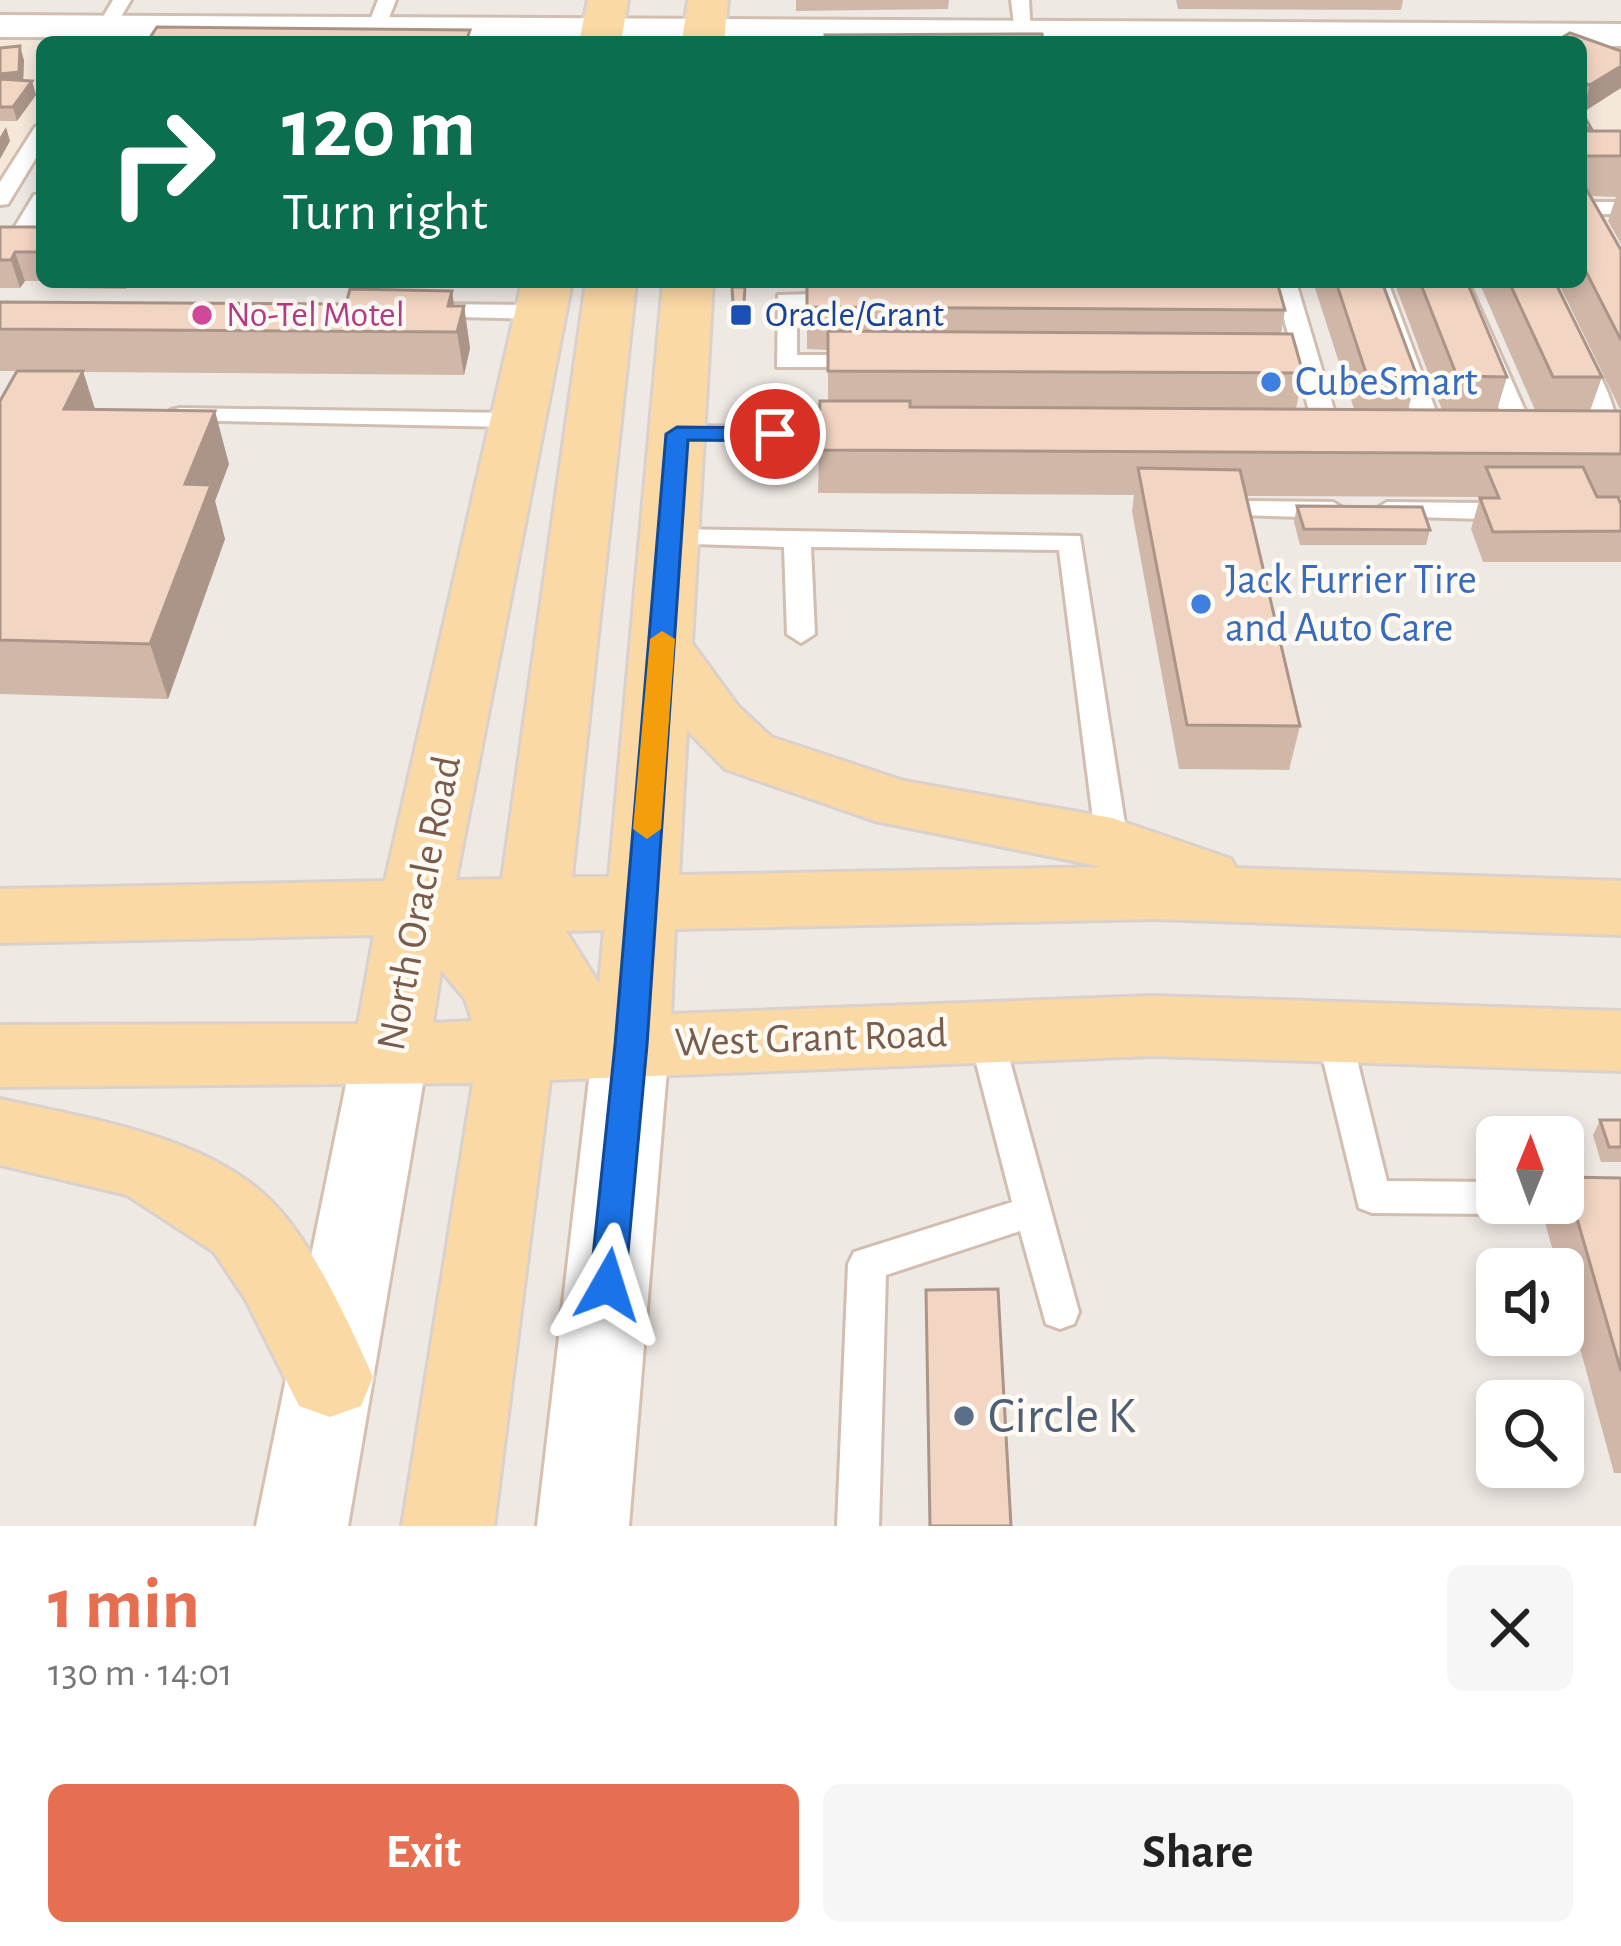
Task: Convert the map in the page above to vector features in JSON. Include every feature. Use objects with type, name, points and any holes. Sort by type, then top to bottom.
[{"type":"main road","points":[[609,288],[530,933],[576,1010],[631,1045]]},
{"type":"main road","points":[[583,1526],[631,1045],[688,288]]},
{"type":"main road","name":"North Oracle Road","points":[[302,1526],[414,910],[543,297]]},
{"type":"main road","points":[[662,646],[715,722],[748,753],[899,804],[1112,843],[1252,894]]},
{"type":"main road","points":[[0,916],[996,895],[1252,894],[1621,908]]},
{"type":"main road","points":[[414,910],[470,950],[508,1004],[516,1050],[448,1526]]},
{"type":"main road","name":"West Grant Road","points":[[0,1056],[390,1055],[1152,1026],[1621,1041]]},
{"type":"main road","points":[[0,1132],[139,1164],[172,1178],[243,1227],[330,1377]]},
{"type":"street","points":[[0,26],[381,14],[604,24],[1022,16],[1621,35]]},
{"type":"lane","points":[[0,199],[35,132]]},
{"type":"lane","points":[[1587,214],[1621,208]]},
{"type":"lane","points":[[26,229],[36,211]]},
{"type":"lane","points":[[1378,288],[1435,441]]},
{"type":"lane","points":[[1460,288],[1526,442]]},
{"type":"lane","points":[[1281,295],[1296,364],[1329,440]]},
{"type":"lane","points":[[411,311],[543,297]]},
{"type":"lane","points":[[878,300],[786,300],[785,362],[904,362]]},
{"type":"lane","points":[[1569,342],[1612,443]]},
{"type":"lane","points":[[160,415],[516,421]]},
{"type":"lane","points":[[677,434],[895,436]]},
{"type":"lane","points":[[1246,509],[1483,511]]},
{"type":"lane","points":[[670,537],[1071,542],[1112,843]]},
{"type":"lane","points":[[797,538],[801,634]]},
{"type":"lane","points":[[1334,1030],[1372,1196],[1476,1198]]},
{"type":"lane","points":[[986,1032],[1060,1312]]},
{"type":"lane","points":[[858,1526],[867,1264],[1033,1211]]},
{"type":"shaded area","points":[[0,0],[1621,0],[1621,35],[100,36],[105,28],[0,26]]},
{"type":"shaded area","points":[[1621,35],[1621,164],[1587,164],[1587,36],[1191,36]]},
{"type":"shaded area","points":[[0,39],[36,39],[36,141],[0,199]]},
{"type":"shaded area","points":[[36,141],[36,288],[1587,288],[1587,164],[1621,164],[1621,1526],[0,1526],[0,199]]},
{"type":"building","points":[[157,27],[470,30],[468,36],[151,36]]},
{"type":"building","points":[[1042,34],[1042,36],[825,36]]},
{"type":"building","points":[[1587,39],[1621,51],[1621,66],[1590,85]]},
{"type":"building","points":[[20,46],[19,72],[0,74],[0,48]]},
{"type":"building","points":[[0,79],[32,81],[13,107],[0,107]]},
{"type":"building","points":[[1587,131],[1621,131],[1621,156],[1587,156]]},
{"type":"building","points":[[1587,190],[1621,250],[1621,340],[1587,274]]},
{"type":"building","points":[[0,227],[36,227],[36,252],[15,252],[11,260],[0,260]]},
{"type":"building","points":[[732,288],[745,288],[744,303],[733,303]]},
{"type":"building","points":[[807,288],[1279,288],[1285,310],[807,307]]},
{"type":"building","points":[[1338,288],[1384,288],[1417,376],[1367,376]]},
{"type":"building","points":[[1422,288],[1470,288],[1507,377],[1457,376]]},
{"type":"building","points":[[1512,288],[1558,288],[1602,377],[1553,377]]},
{"type":"building","points":[[350,289],[452,291],[448,306],[464,306],[457,332],[0,329],[0,302],[346,304]]},
{"type":"building","points":[[828,331],[1292,334],[1303,373],[828,371]]},
{"type":"building","points":[[17,371],[83,371],[64,409],[215,411],[185,484],[211,485],[150,644],[0,640],[0,401]]},
{"type":"building","points":[[820,401],[910,401],[910,407],[1621,411],[1621,454],[818,450]]},
{"type":"building","points":[[1486,467],[1583,467],[1597,497],[1618,497],[1621,531],[1493,532],[1480,498],[1499,498]]},
{"type":"building","name":"Jack Furrier Tire and Auto Care","points":[[1138,468],[1240,470],[1300,726],[1187,725]]},
{"type":"building","points":[[1297,506],[1422,507],[1430,530],[1304,529]]},
{"type":"building","points":[[1600,1120],[1621,1120],[1621,1147],[1609,1147]]},
{"type":"building","points":[[1584,1177],[1621,1178],[1621,1371],[1579,1224],[1584,1224]]},
{"type":"building","name":"Circle K","points":[[998,1289],[1011,1526],[930,1526],[926,1290]]},
{"type":"slow traffic","points":[[647,829],[662,639]]},
{"type":"place","name":"No-Tel Motel","points":[[202,315]]},
{"type":"place","name":"Oracle/Grant","points":[[741,315]]},
{"type":"place","name":"CubeSmart","points":[[1271,382]]},
{"type":"place","name":"Jack Furrier Tire and Auto Care","points":[[1201,604]]},
{"type":"place","name":"Circle K","points":[[964,1416]]},
{"type":"route","points":[[608,1285],[677,434],[775,434]]}]
